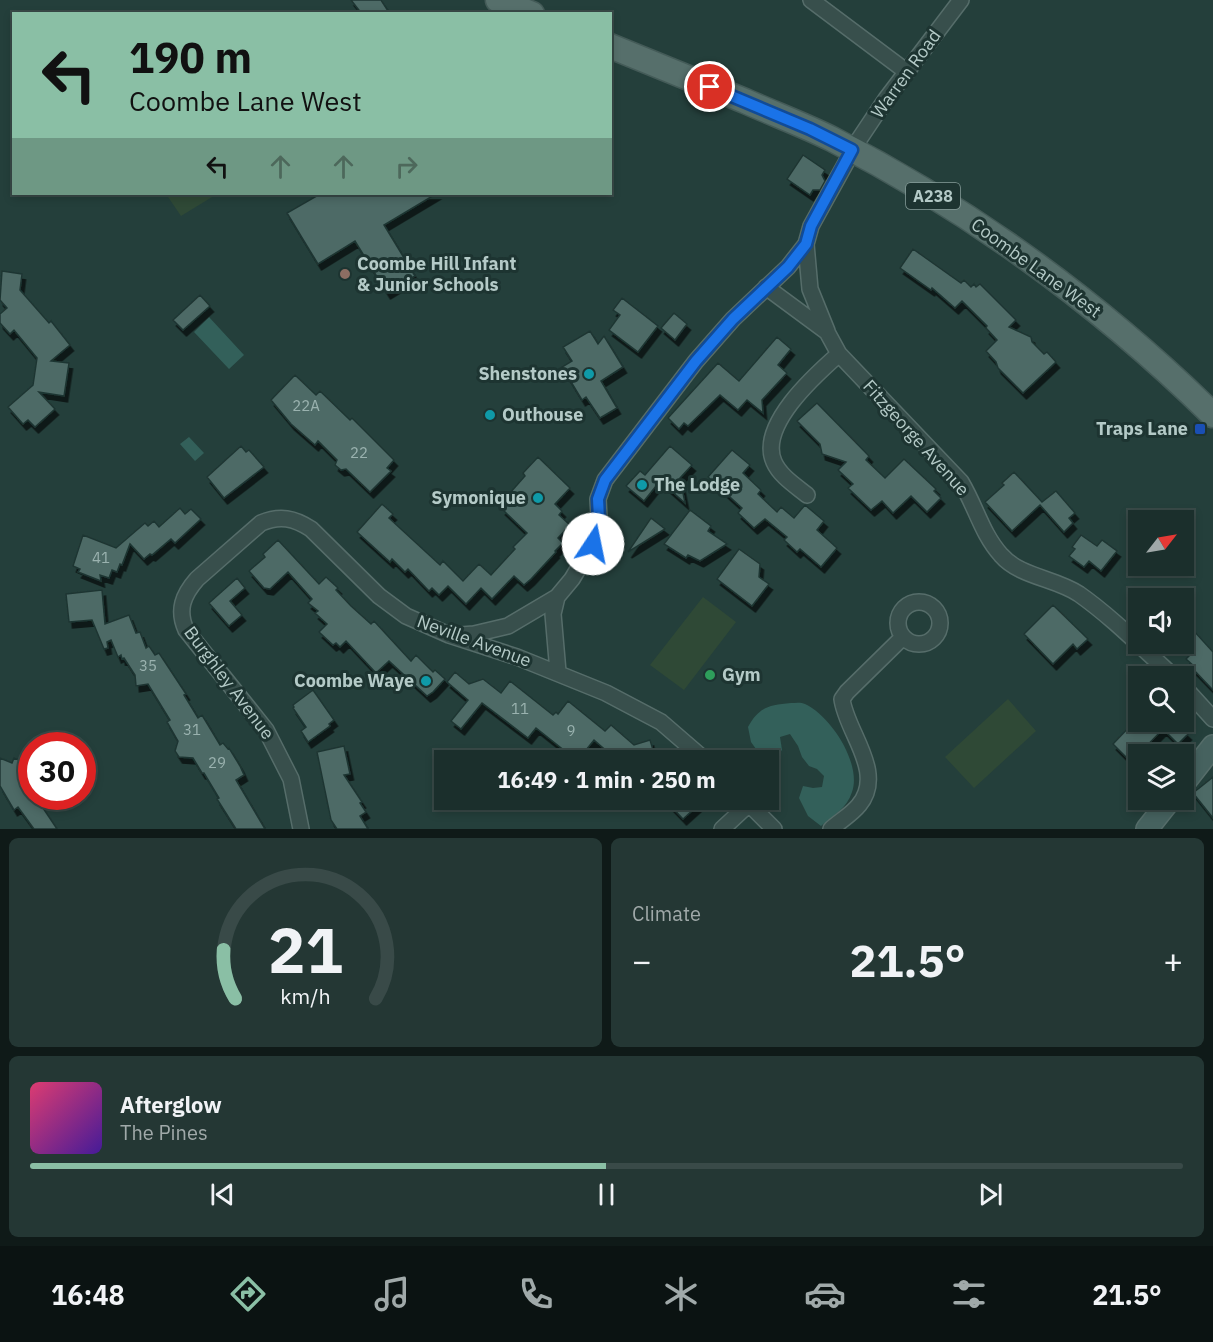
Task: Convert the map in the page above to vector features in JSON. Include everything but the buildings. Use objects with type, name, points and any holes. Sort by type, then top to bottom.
[{"type":"main road","points":[[498,0],[527,12]]},
{"type":"main road","name":"Coombe Lane West","points":[[612,47],[810,129],[852,150],[941,201],[1006,243],[1095,311],[1174,377],[1213,415]]},
{"type":"main road","points":[[1194,770],[1213,746]]},
{"type":"main road","points":[[1146,829],[1162,810]]},
{"type":"street","points":[[811,0],[907,72]]},
{"type":"street","name":"Warren Road","points":[[806,244],[811,226],[852,150],[886,99],[961,0]]},
{"type":"street","points":[[449,635],[474,634],[508,626],[557,597],[572,579],[593,544],[599,519],[598,499],[605,480],[696,361],[733,319],[788,267],[806,244]]},
{"type":"street","points":[[806,244],[810,289],[827,332]]},
{"type":"street","name":"Fitzgeorge Avenue","points":[[766,287],[827,332],[839,354],[961,482],[973,502],[986,537],[1003,557],[1031,574],[1058,582],[1078,593],[1116,623],[1162,666]]},
{"type":"street","points":[[807,495],[789,480],[775,463],[770,444],[779,420],[795,399],[815,375],[839,354]]},
{"type":"street","name":"Neville Avenue","points":[[227,552],[261,523],[282,518],[298,521],[310,529],[392,606],[406,616],[449,635],[558,672],[636,708],[661,722],[693,750]]},
{"type":"street","name":"Burghley Avenue","points":[[227,552],[189,588],[181,603],[181,618],[186,630],[266,730],[291,778],[302,829]]},
{"type":"street","points":[[557,597],[553,614],[558,672]]},
{"type":"street","points":[[831,829],[859,806],[868,786],[866,763],[845,717],[842,699],[903,637]]},
{"type":"street","points":[[1194,698],[1213,719]]},
{"type":"street","points":[[722,829],[740,810]]},
{"type":"street","points":[[755,810],[774,829]]},
{"type":"green space","points":[[167,195],[215,195],[181,216]]},
{"type":"green space","points":[[703,597],[736,622],[684,690],[650,665]]},
{"type":"green space","points":[[1008,699],[1036,731],[974,788],[945,757]]},
{"type":"water","points":[[209,317],[244,355],[229,369],[194,332]]},
{"type":"water","points":[[189,437],[204,453],[195,461],[180,444]]},
{"type":"water","points":[[800,703],[815,710],[825,719],[842,742],[853,768],[854,781],[850,798],[821,826],[808,816],[799,798],[803,786],[822,787],[824,776],[817,769],[809,766],[790,734],[780,737],[782,750],[779,753],[779,750],[757,750],[751,742],[748,727],[756,715],[765,708]]},
{"type":"place","name":"Coombe Hill Infant & Junior Schools","points":[[345,274]]},
{"type":"place","name":"Shenstones","points":[[589,374]]},
{"type":"place","name":"Outhouse","points":[[490,415]]},
{"type":"place","name":"Traps Lane","points":[[1200,429]]},
{"type":"place","name":"The Lodge","points":[[642,485]]},
{"type":"place","name":"Symonique","points":[[538,498]]},
{"type":"place","name":"Gym","points":[[710,675]]},
{"type":"place","name":"Coombe Waye","points":[[426,681]]},
{"type":"route","points":[[593,544],[599,519],[598,499],[605,480],[696,361],[733,319],[788,267],[806,244],[811,226],[852,150],[810,129],[710,87]]}]
